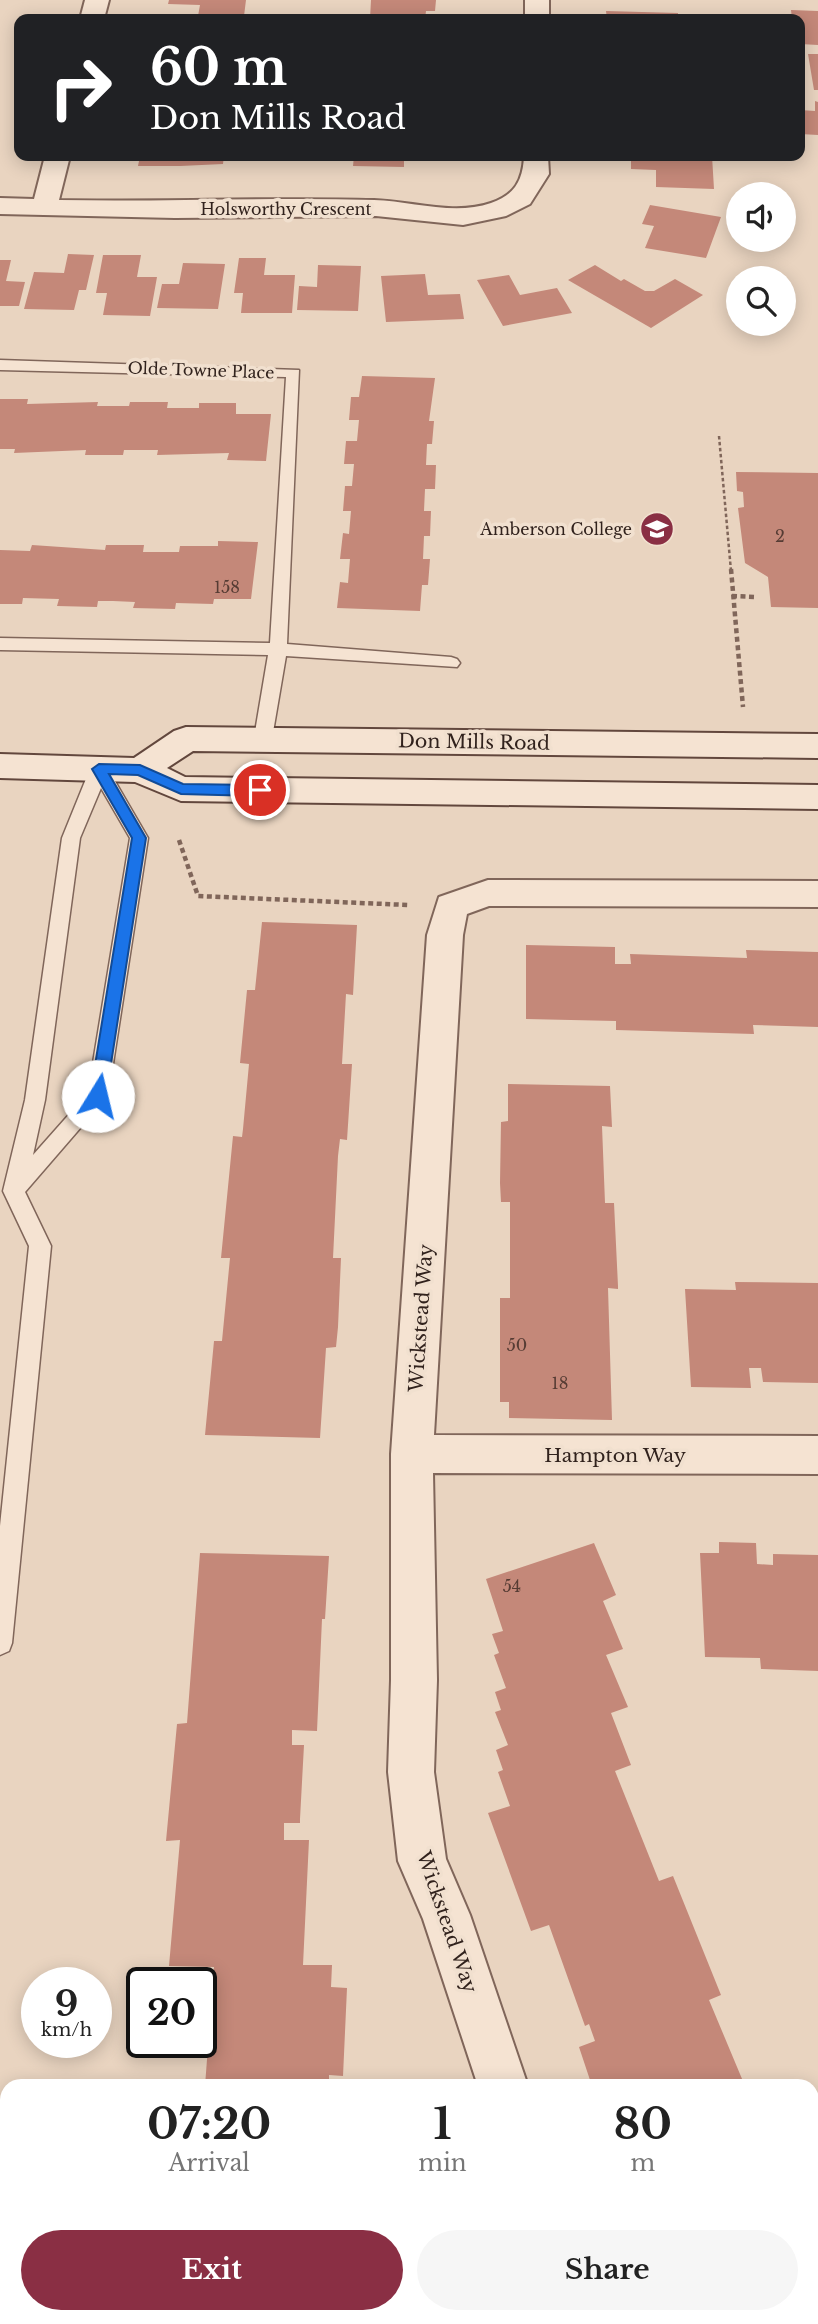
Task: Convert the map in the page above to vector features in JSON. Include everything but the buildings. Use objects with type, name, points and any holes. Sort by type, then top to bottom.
[{"type":"street","points":[[45,206],[56,161]]},
{"type":"street","name":"Holsworthy Crescent","points":[[0,206],[175,210],[376,208],[463,216],[497,210],[521,199],[536,174],[536,161]]},
{"type":"street","name":"Don Mills Road","points":[[140,770],[186,739],[818,746]]},
{"type":"street","points":[[0,765],[140,770],[181,789],[818,797]]},
{"type":"street","points":[[451,906],[488,893],[818,894]]},
{"type":"street","name":"Wickstead Way","points":[[451,906],[445,935],[412,1454],[414,1680],[411,1772],[422,1861],[446,1915],[501,2079]]},
{"type":"street","name":"Hampton Way","points":[[412,1454],[818,1455]]},
{"type":"lane","name":"Olde Towne Place","points":[[0,365],[294,373],[278,649],[263,738]]},
{"type":"lane","points":[[0,645],[278,649],[451,663]]},
{"type":"lane","points":[[7,1193],[98,1096],[139,838],[99,769]]},
{"type":"lane","points":[[0,1643],[40,1246],[7,1193],[35,1100],[71,838],[99,769]]},
{"type":"path","points":[[719,436],[744,710]]},
{"type":"path","points":[[732,596],[757,597]]},
{"type":"path","points":[[179,839],[198,896],[451,906]]},
{"type":"place","name":"Amberson College","points":[[657,529]]},
{"type":"route","points":[[98,1096],[139,838],[99,769],[140,770],[181,789],[260,790]]}]
